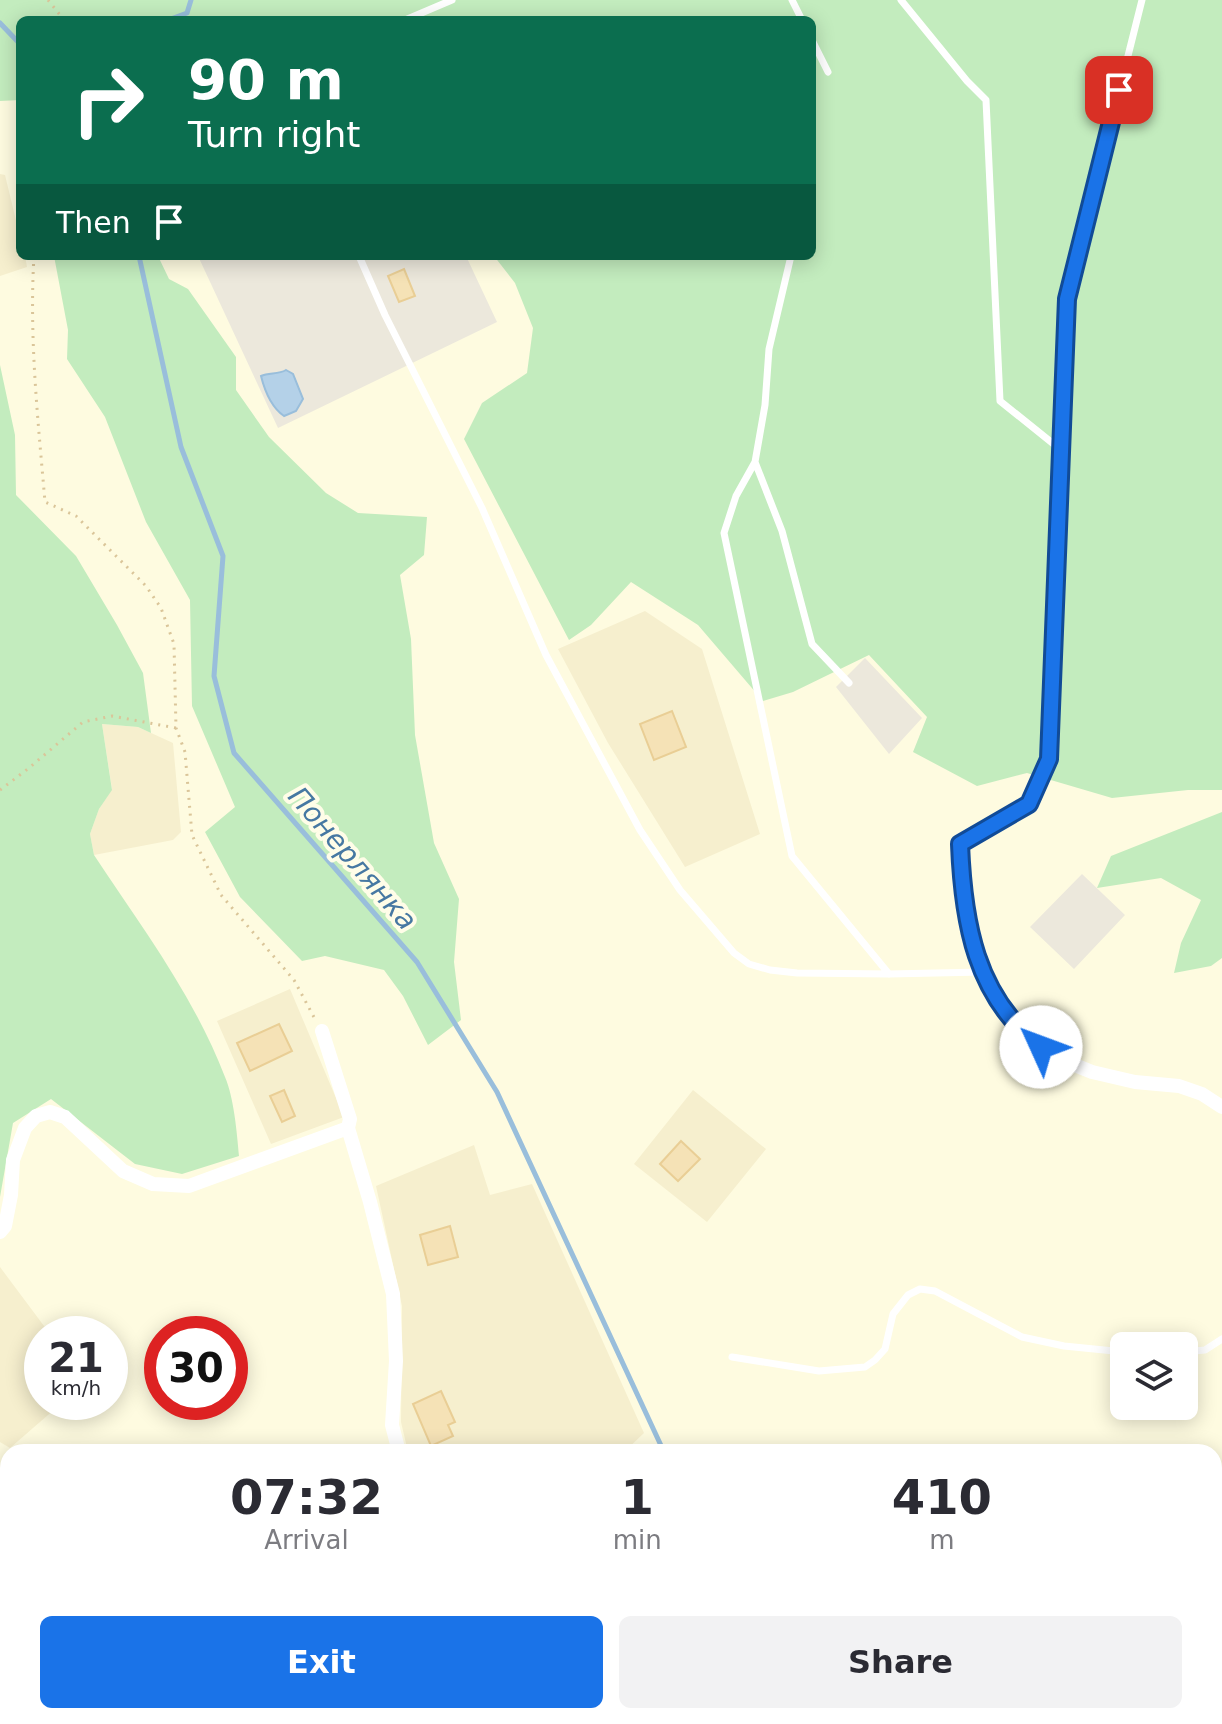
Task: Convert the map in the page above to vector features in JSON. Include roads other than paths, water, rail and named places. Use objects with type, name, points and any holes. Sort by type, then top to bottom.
[{"type":"street","points":[[960,844],[961,886],[969,932],[983,972],[1001,1007],[1027,1036],[1055,1057],[1092,1072],[1135,1082],[1179,1086],[1202,1094],[1222,1107]]},
{"type":"street","points":[[322,1031],[350,1119],[348,1128],[393,1294],[396,1361],[392,1425],[397,1444]]},
{"type":"street","points":[[0,1232],[5,1226],[11,1195],[13,1160],[25,1128],[36,1116],[50,1112],[65,1117],[123,1171],[153,1184],[189,1186],[348,1128]]},
{"type":"lane","points":[[414,16],[452,0]]},
{"type":"lane","points":[[901,0],[986,100],[1000,401],[1061,450]]},
{"type":"lane","points":[[960,844],[1029,804],[1049,759],[1067,299],[1142,0]]},
{"type":"lane","points":[[816,48],[828,72]]},
{"type":"lane","points":[[361,260],[482,508],[546,655],[640,830],[680,890],[734,953],[749,964],[797,973],[983,972]]},
{"type":"lane","points":[[790,260],[769,349],[765,405],[755,462],[736,496],[724,533],[792,856],[889,974]]},
{"type":"lane","points":[[755,462],[782,531],[812,644],[849,683]]},
{"type":"lane","points":[[732,1357],[819,1371],[865,1367],[885,1349],[893,1314],[908,1295],[920,1289],[935,1291],[1022,1337],[1064,1346],[1110,1351]]},
{"type":"lane","points":[[1198,1351],[1205,1350],[1222,1339]]},
{"type":"water","points":[[286,370],[293,374],[303,399],[296,411],[284,416],[269,399],[261,376]]},
{"type":"waterway","points":[[179,16],[187,13],[191,0]]},
{"type":"waterway","name":"Понерлянка","points":[[0,23],[16,40]]},
{"type":"waterway","name":"Понерлянка","points":[[140,260],[181,447],[223,556],[214,676],[234,753],[417,962],[497,1092],[660,1444]]}]
